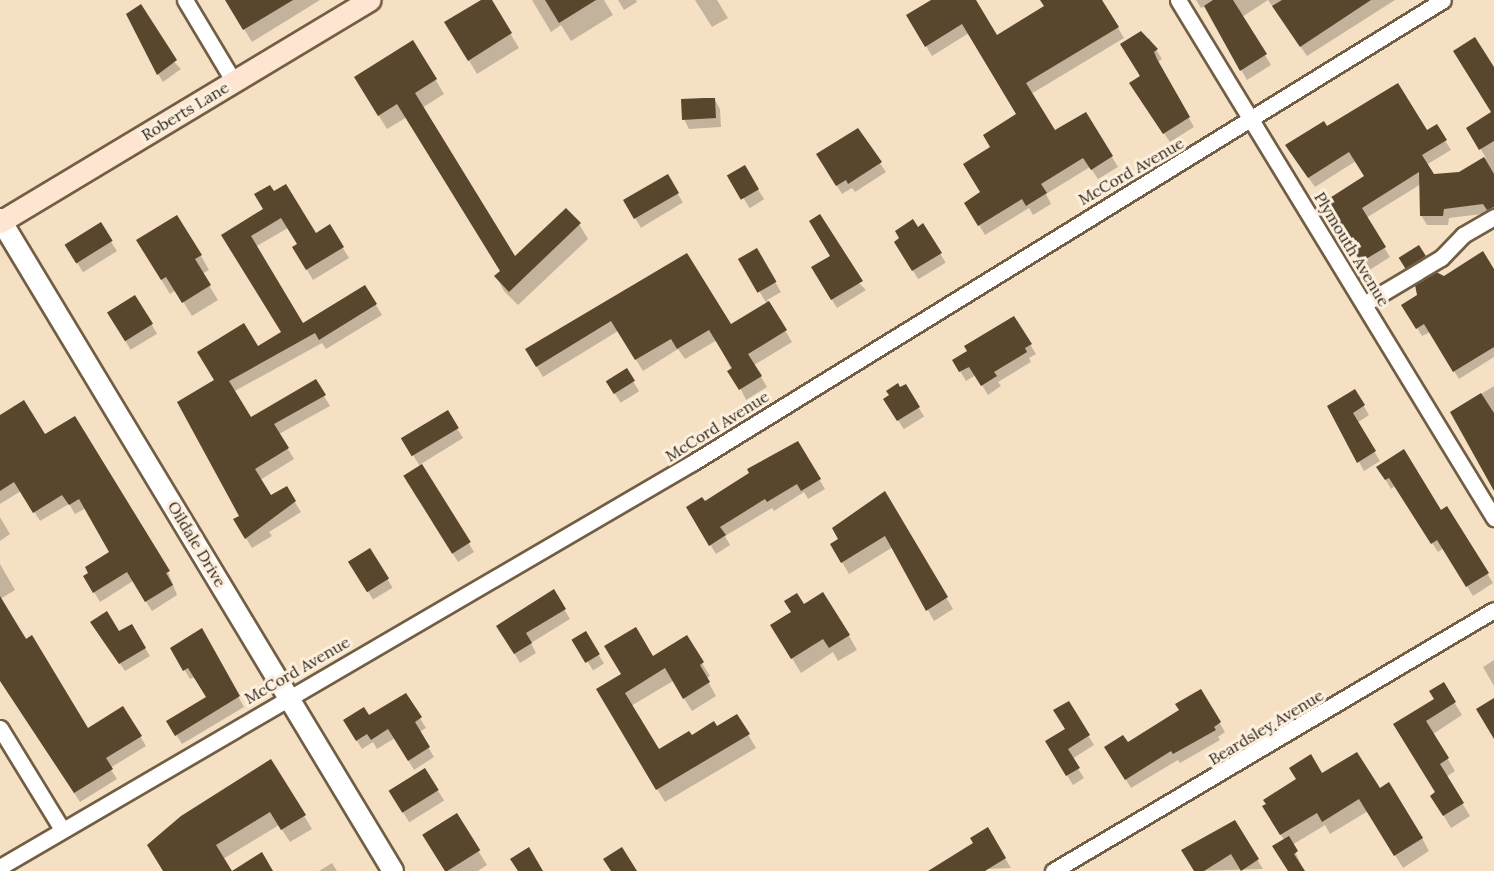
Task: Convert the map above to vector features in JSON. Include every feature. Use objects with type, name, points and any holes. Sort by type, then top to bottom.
[{"type":"main road","name":"Roberts Lane","points":[[1,221],[370,0]]},
{"type":"street","points":[[185,0],[234,82]]},
{"type":"street","name":"Plymouth Avenue","points":[[1178,0],[1494,518]]},
{"type":"street","name":"McCord Avenue","points":[[0,867],[288,695],[692,464],[1111,203],[1253,121],[1443,0]]},
{"type":"street","points":[[1364,304],[1441,258],[1463,235],[1494,217]]},
{"type":"street","name":"Oildale Drive","points":[[1,221],[393,871]]},
{"type":"street","name":"Beardsley Avenue","points":[[1053,871],[1494,610]]},
{"type":"street","points":[[0,728],[62,830]]},
{"type":"building","points":[[225,0],[293,0],[243,30]]},
{"type":"building","points":[[481,0],[492,0],[512,33],[468,61],[444,22]]},
{"type":"building","points":[[545,0],[596,0],[559,23]]},
{"type":"building","points":[[931,0],[976,0],[997,35],[1044,6],[1040,0],[1102,0],[1119,27],[1026,83],[1055,130],[1086,112],[1113,156],[1091,170],[1083,158],[1041,184],[1047,193],[1026,206],[1022,199],[978,226],[964,203],[980,192],[963,164],[990,147],[983,135],[1016,114],[962,24],[925,47],[906,15]]},
{"type":"building","points":[[1213,0],[1233,0],[1267,54],[1240,71],[1204,6]]},
{"type":"building","points":[[1282,0],[1371,0],[1300,47],[1272,6]]},
{"type":"building","points":[[141,4],[177,60],[157,75],[126,14]]},
{"type":"building","points":[[1141,31],[1158,49],[1154,52],[1157,59],[1190,117],[1163,134],[1129,83],[1140,76],[1120,44]]},
{"type":"building","points":[[1475,37],[1494,67],[1494,141],[1479,150],[1466,128],[1491,112],[1453,51]]},
{"type":"building","points":[[413,40],[437,79],[415,93],[515,256],[566,208],[581,223],[509,292],[494,276],[500,271],[397,104],[378,116],[354,77]]},
{"type":"building","points":[[1398,83],[1427,130],[1437,124],[1447,140],[1422,155],[1434,174],[1459,172],[1484,157],[1494,174],[1494,207],[1487,210],[1483,204],[1444,209],[1443,216],[1420,216],[1419,172],[1362,208],[1386,247],[1361,262],[1322,203],[1364,176],[1349,152],[1308,178],[1285,145],[1324,121],[1327,126]]},
{"type":"building","points":[[715,98],[716,118],[682,120],[681,99]]},
{"type":"building","points":[[858,128],[882,162],[848,184],[846,180],[836,186],[816,154]]},
{"type":"building","points":[[745,165],[759,189],[741,200],[727,176]]},
{"type":"building","points":[[668,174],[679,193],[634,219],[623,200]]},
{"type":"building","points":[[286,184],[316,233],[330,224],[344,247],[306,270],[292,247],[297,244],[281,218],[251,236],[303,323],[365,285],[377,304],[319,340],[315,333],[229,381],[251,417],[316,379],[326,395],[274,424],[289,448],[255,469],[271,495],[287,486],[296,501],[245,539],[233,519],[239,516],[177,402],[214,380],[197,352],[244,323],[258,346],[281,332],[221,235],[263,209],[254,194],[270,185],[274,191]]},
{"type":"building","points":[[820,214],[863,281],[831,300],[811,267],[830,256],[809,221]]},
{"type":"building","points":[[177,215],[202,255],[195,259],[211,285],[182,303],[166,277],[161,280],[136,240]]},
{"type":"building","points":[[913,219],[918,227],[923,223],[942,253],[912,271],[894,242],[899,238],[895,231]]},
{"type":"building","points":[[101,222],[113,241],[76,263],[65,245]]},
{"type":"building","points":[[1419,245],[1426,256],[1406,269],[1399,258]]},
{"type":"building","points":[[757,248],[777,282],[757,293],[738,259]]},
{"type":"building","points":[[1483,251],[1494,269],[1494,347],[1453,372],[1424,324],[1416,329],[1401,305],[1417,295],[1415,285],[1436,272],[1444,276]]},
{"type":"building","points":[[687,253],[731,324],[769,301],[787,330],[748,354],[762,376],[739,390],[727,371],[732,368],[709,330],[677,349],[671,339],[635,360],[611,321],[536,367],[525,349]]},
{"type":"building","points":[[135,295],[153,324],[125,341],[107,312]]},
{"type":"building","points":[[1014,316],[1032,344],[1025,348],[1027,352],[994,372],[997,376],[981,386],[969,367],[959,372],[952,360],[967,351],[964,346]]},
{"type":"building","points":[[627,368],[635,381],[614,394],[606,381]]},
{"type":"building","points":[[898,383],[900,387],[906,384],[920,407],[897,421],[883,399],[889,395],[886,391]]},
{"type":"building","points":[[1355,389],[1365,405],[1353,413],[1376,451],[1357,463],[1327,406]]},
{"type":"building","points":[[1481,393],[1494,413],[1494,491],[1450,412]]},
{"type":"building","points":[[24,400],[45,434],[75,416],[170,571],[166,573],[173,585],[145,602],[127,572],[93,593],[83,576],[88,573],[85,567],[109,552],[79,499],[69,505],[62,495],[33,513],[14,482],[0,491],[0,415]]},
{"type":"building","points":[[448,410],[459,428],[412,456],[401,438]]},
{"type":"building","points":[[798,441],[821,479],[801,491],[797,484],[767,502],[765,499],[720,527],[726,535],[709,546],[686,507],[702,497],[705,501],[749,473],[747,469]]},
{"type":"building","points":[[1404,449],[1441,510],[1447,506],[1489,573],[1466,587],[1437,540],[1431,544],[1389,478],[1385,480],[1376,467]]},
{"type":"building","points":[[422,464],[471,542],[452,554],[403,476]]},
{"type":"building","points":[[885,491],[948,597],[926,611],[885,536],[841,563],[830,544],[838,539],[832,528]]},
{"type":"building","points":[[370,548],[389,579],[367,592],[348,562]]},
{"type":"building","points":[[554,589],[566,609],[526,633],[532,643],[514,654],[496,626]]},
{"type":"building","points":[[823,592],[850,635],[829,648],[823,639],[791,659],[770,625],[791,612],[784,601],[797,593],[804,604]]},
{"type":"building","points":[[0,596],[26,639],[32,635],[88,728],[123,706],[142,736],[106,758],[113,769],[74,793],[0,681]]},
{"type":"building","points":[[107,611],[119,631],[132,624],[146,648],[119,664],[90,622]]},
{"type":"building","points":[[636,627],[653,656],[687,635],[704,662],[700,665],[710,682],[683,699],[665,668],[625,693],[659,749],[689,731],[692,735],[714,721],[717,726],[737,714],[750,734],[656,790],[596,689],[621,674],[604,646]]},
{"type":"building","points":[[202,628],[240,696],[175,736],[166,721],[206,697],[188,668],[183,671],[170,648]]},
{"type":"building","points":[[586,631],[600,654],[585,663],[571,640]]},
{"type":"building","points":[[1444,682],[1456,702],[1426,721],[1449,758],[1440,764],[1464,803],[1443,816],[1430,796],[1435,792],[1393,724],[1434,699],[1429,691]]},
{"type":"building","points":[[1201,689],[1221,722],[1214,727],[1216,730],[1173,754],[1171,751],[1125,780],[1104,747],[1123,735],[1128,742],[1179,710],[1175,704]]},
{"type":"building","points":[[406,693],[422,717],[415,722],[430,747],[408,761],[388,729],[371,740],[367,734],[356,741],[343,720],[364,707],[369,715]]},
{"type":"building","points":[[1494,698],[1494,739],[1476,709]]},
{"type":"building","points":[[1069,701],[1090,735],[1068,749],[1080,768],[1066,776],[1045,741],[1065,729],[1053,710]]},
{"type":"building","points":[[1357,752],[1380,788],[1389,782],[1423,838],[1394,856],[1359,799],[1322,822],[1317,813],[1280,835],[1262,806],[1266,804],[1263,800],[1296,779],[1289,768],[1311,754],[1322,773]]},
{"type":"building","points":[[271,759],[306,815],[281,830],[270,812],[216,845],[232,871],[163,871],[147,845],[181,816]]},
{"type":"building","points":[[425,768],[439,790],[402,813],[389,791]]},
{"type":"building","points":[[457,813],[480,850],[445,871],[422,835]]},
{"type":"building","points":[[1235,820],[1259,859],[1241,871],[1231,854],[1204,871],[1194,871],[1181,850]]},
{"type":"building","points":[[988,827],[1006,858],[985,871],[928,871],[973,843],[970,838]]},
{"type":"building","points":[[1289,836],[1298,851],[1294,854],[1305,871],[1288,871],[1272,846]]},
{"type":"building","points":[[529,847],[543,871],[518,871],[510,859]]},
{"type":"building","points":[[622,847],[637,871],[611,871],[603,859]]},
{"type":"building","points":[[262,852],[273,871],[232,871]]}]
